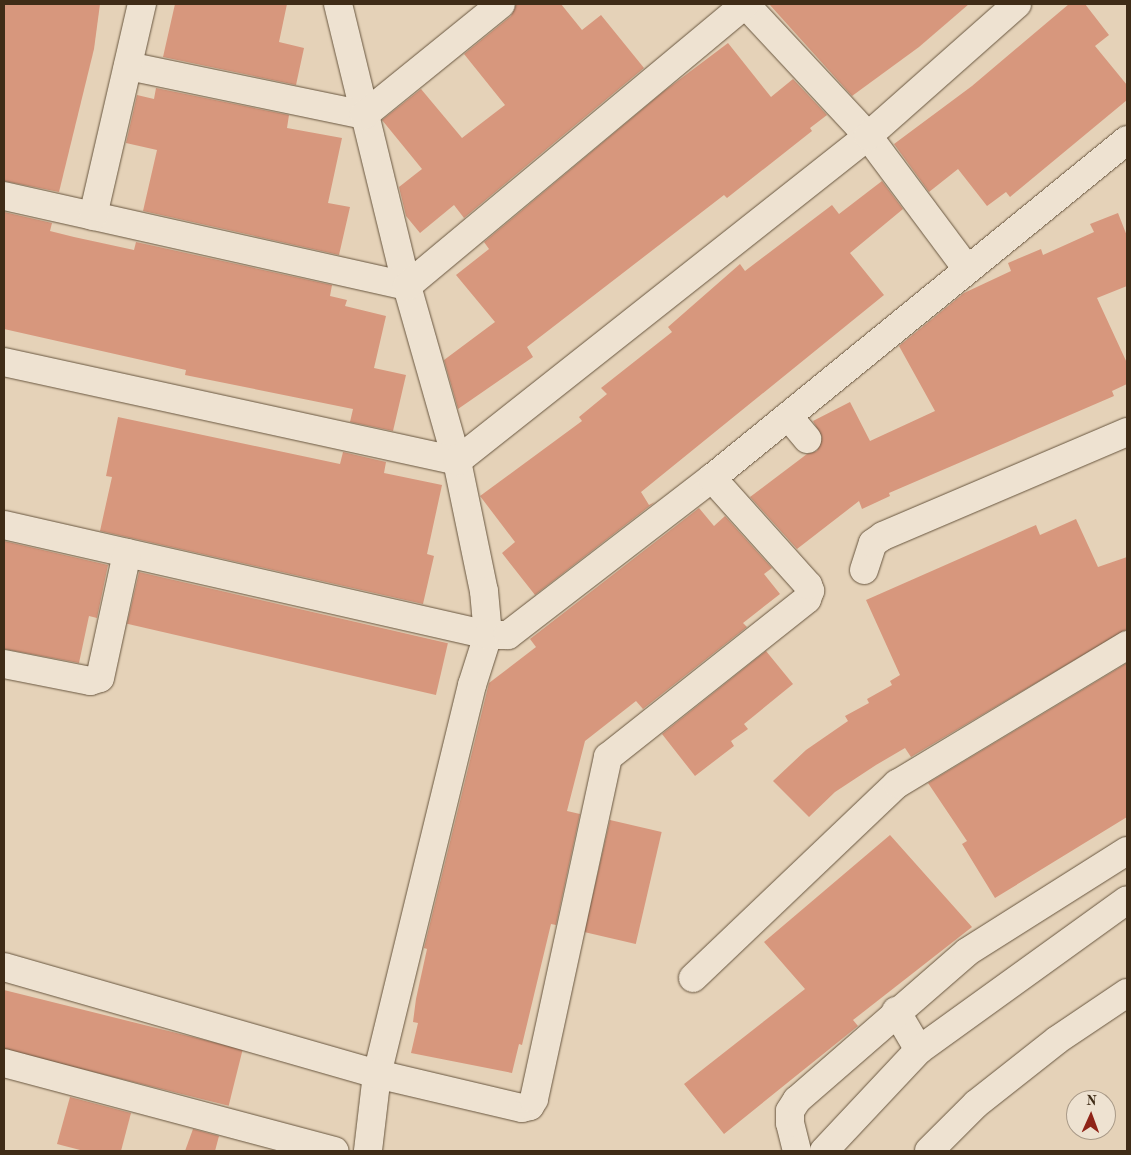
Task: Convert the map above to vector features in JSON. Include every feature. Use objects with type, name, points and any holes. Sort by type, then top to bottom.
[{"type":"street","points":[[93,216],[142,4]]},
{"type":"street","points":[[338,4],[407,286],[457,461],[484,590],[488,635],[472,686],[377,1074],[368,1151]]},
{"type":"street","points":[[364,115],[501,4]]},
{"type":"street","points":[[407,286],[745,4],[868,136],[967,269]]},
{"type":"street","points":[[457,461],[868,136],[1017,4]]},
{"type":"street","points":[[128,66],[364,115]]},
{"type":"street","points":[[4,525],[488,635],[514,633],[712,478],[1127,140]]},
{"type":"street","points":[[4,196],[407,286]]},
{"type":"street","points":[[4,362],[457,461]]},
{"type":"street","points":[[788,416],[807,440]]},
{"type":"street","points":[[864,570],[873,543],[883,536],[1127,433]]},
{"type":"street","points":[[4,967],[377,1074],[522,1108],[530,1106],[534,1099],[608,757],[807,599],[810,591],[808,585],[712,478]]},
{"type":"street","points":[[4,664],[90,681],[100,678],[127,553]]},
{"type":"street","points":[[693,978],[897,784],[1127,645]]},
{"type":"street","points":[[797,1151],[790,1123],[790,1111],[798,1100],[896,1011],[967,952],[1127,851]]},
{"type":"street","points":[[824,1151],[919,1050],[1127,900]]},
{"type":"street","points":[[930,1151],[976,1104],[1058,1040],[1127,993]]},
{"type":"street","points":[[896,1011],[919,1050]]},
{"type":"street","points":[[4,1063],[335,1151]]},
{"type":"building","points":[[4,4],[100,4],[94,49],[59,192],[4,181]]},
{"type":"building","points":[[175,4],[287,4],[279,42],[304,48],[296,85],[163,57]]},
{"type":"building","points":[[516,4],[561,4],[582,30],[601,15],[644,68],[464,218],[454,205],[420,233],[406,216],[399,187],[422,169],[382,120],[421,89],[462,138],[505,105],[464,54],[511,16]]},
{"type":"building","points":[[769,4],[969,4],[919,47],[852,96]]},
{"type":"building","points":[[1069,4],[1085,4],[1109,35],[1095,46],[1127,85],[1127,100],[1010,197],[1006,192],[987,206],[958,169],[929,192],[894,144],[972,86]]},
{"type":"building","points":[[728,43],[771,97],[793,79],[827,115],[810,128],[812,131],[727,198],[724,195],[527,347],[533,357],[458,409],[444,360],[495,322],[456,275],[489,249],[484,242],[663,92]]},
{"type":"building","points":[[156,88],[289,115],[287,128],[342,138],[328,203],[350,207],[339,255],[143,211],[157,150],[126,143],[137,95],[154,99]]},
{"type":"building","points":[[882,181],[903,209],[850,253],[884,295],[641,492],[649,505],[655,502],[535,595],[502,553],[515,542],[480,496],[582,421],[579,417],[607,394],[601,388],[672,332],[668,327],[740,264],[745,271],[832,205],[839,214]]},
{"type":"building","points":[[4,212],[52,223],[50,231],[74,237],[134,250],[136,242],[332,285],[330,296],[347,300],[345,306],[386,316],[374,368],[406,375],[393,431],[350,422],[353,409],[185,375],[186,370],[4,329]]},
{"type":"building","points":[[1118,213],[1127,236],[1127,286],[1097,298],[1127,363],[1127,384],[1112,391],[1114,396],[889,493],[890,496],[862,509],[859,501],[797,549],[750,497],[807,454],[817,451],[822,437],[813,421],[850,402],[870,441],[935,411],[899,346],[964,293],[1011,271],[1008,263],[1041,249],[1043,255],[1094,232],[1090,224]]},
{"type":"building","points":[[118,417],[340,464],[343,452],[386,462],[384,473],[442,485],[427,554],[434,556],[423,604],[100,531],[112,477],[106,476]]},
{"type":"building","points":[[699,508],[714,526],[725,516],[772,568],[764,574],[780,594],[743,623],[747,627],[643,709],[636,701],[585,741],[567,811],[580,814],[556,925],[551,924],[522,1045],[519,1044],[512,1073],[411,1053],[418,1023],[413,1022],[427,949],[424,948],[489,683],[536,647],[530,639]]},
{"type":"building","points":[[1076,519],[1098,567],[1127,557],[1127,629],[911,757],[905,748],[876,765],[835,792],[809,817],[773,781],[806,750],[848,721],[845,716],[869,703],[867,699],[892,685],[890,681],[900,675],[866,600],[1036,525],[1040,535]]},
{"type":"building","points":[[4,541],[108,565],[97,618],[89,616],[79,663],[4,649]]},
{"type":"building","points":[[139,572],[448,643],[436,695],[127,624]]},
{"type":"building","points":[[766,651],[793,684],[744,724],[748,729],[731,741],[734,746],[695,776],[662,734]]},
{"type":"building","points":[[1127,663],[1127,817],[995,898],[962,844],[967,841],[928,783]]},
{"type":"building","points":[[610,820],[662,832],[636,944],[584,932]]},
{"type":"building","points":[[890,835],[972,927],[853,1020],[858,1026],[724,1134],[684,1084],[805,989],[764,942]]},
{"type":"building","points":[[4,990],[243,1050],[229,1106],[4,1050]]},
{"type":"building","points":[[70,1097],[131,1113],[121,1151],[84,1151],[57,1144]]},
{"type":"building","points":[[193,1129],[219,1136],[215,1151],[185,1151]]}]
